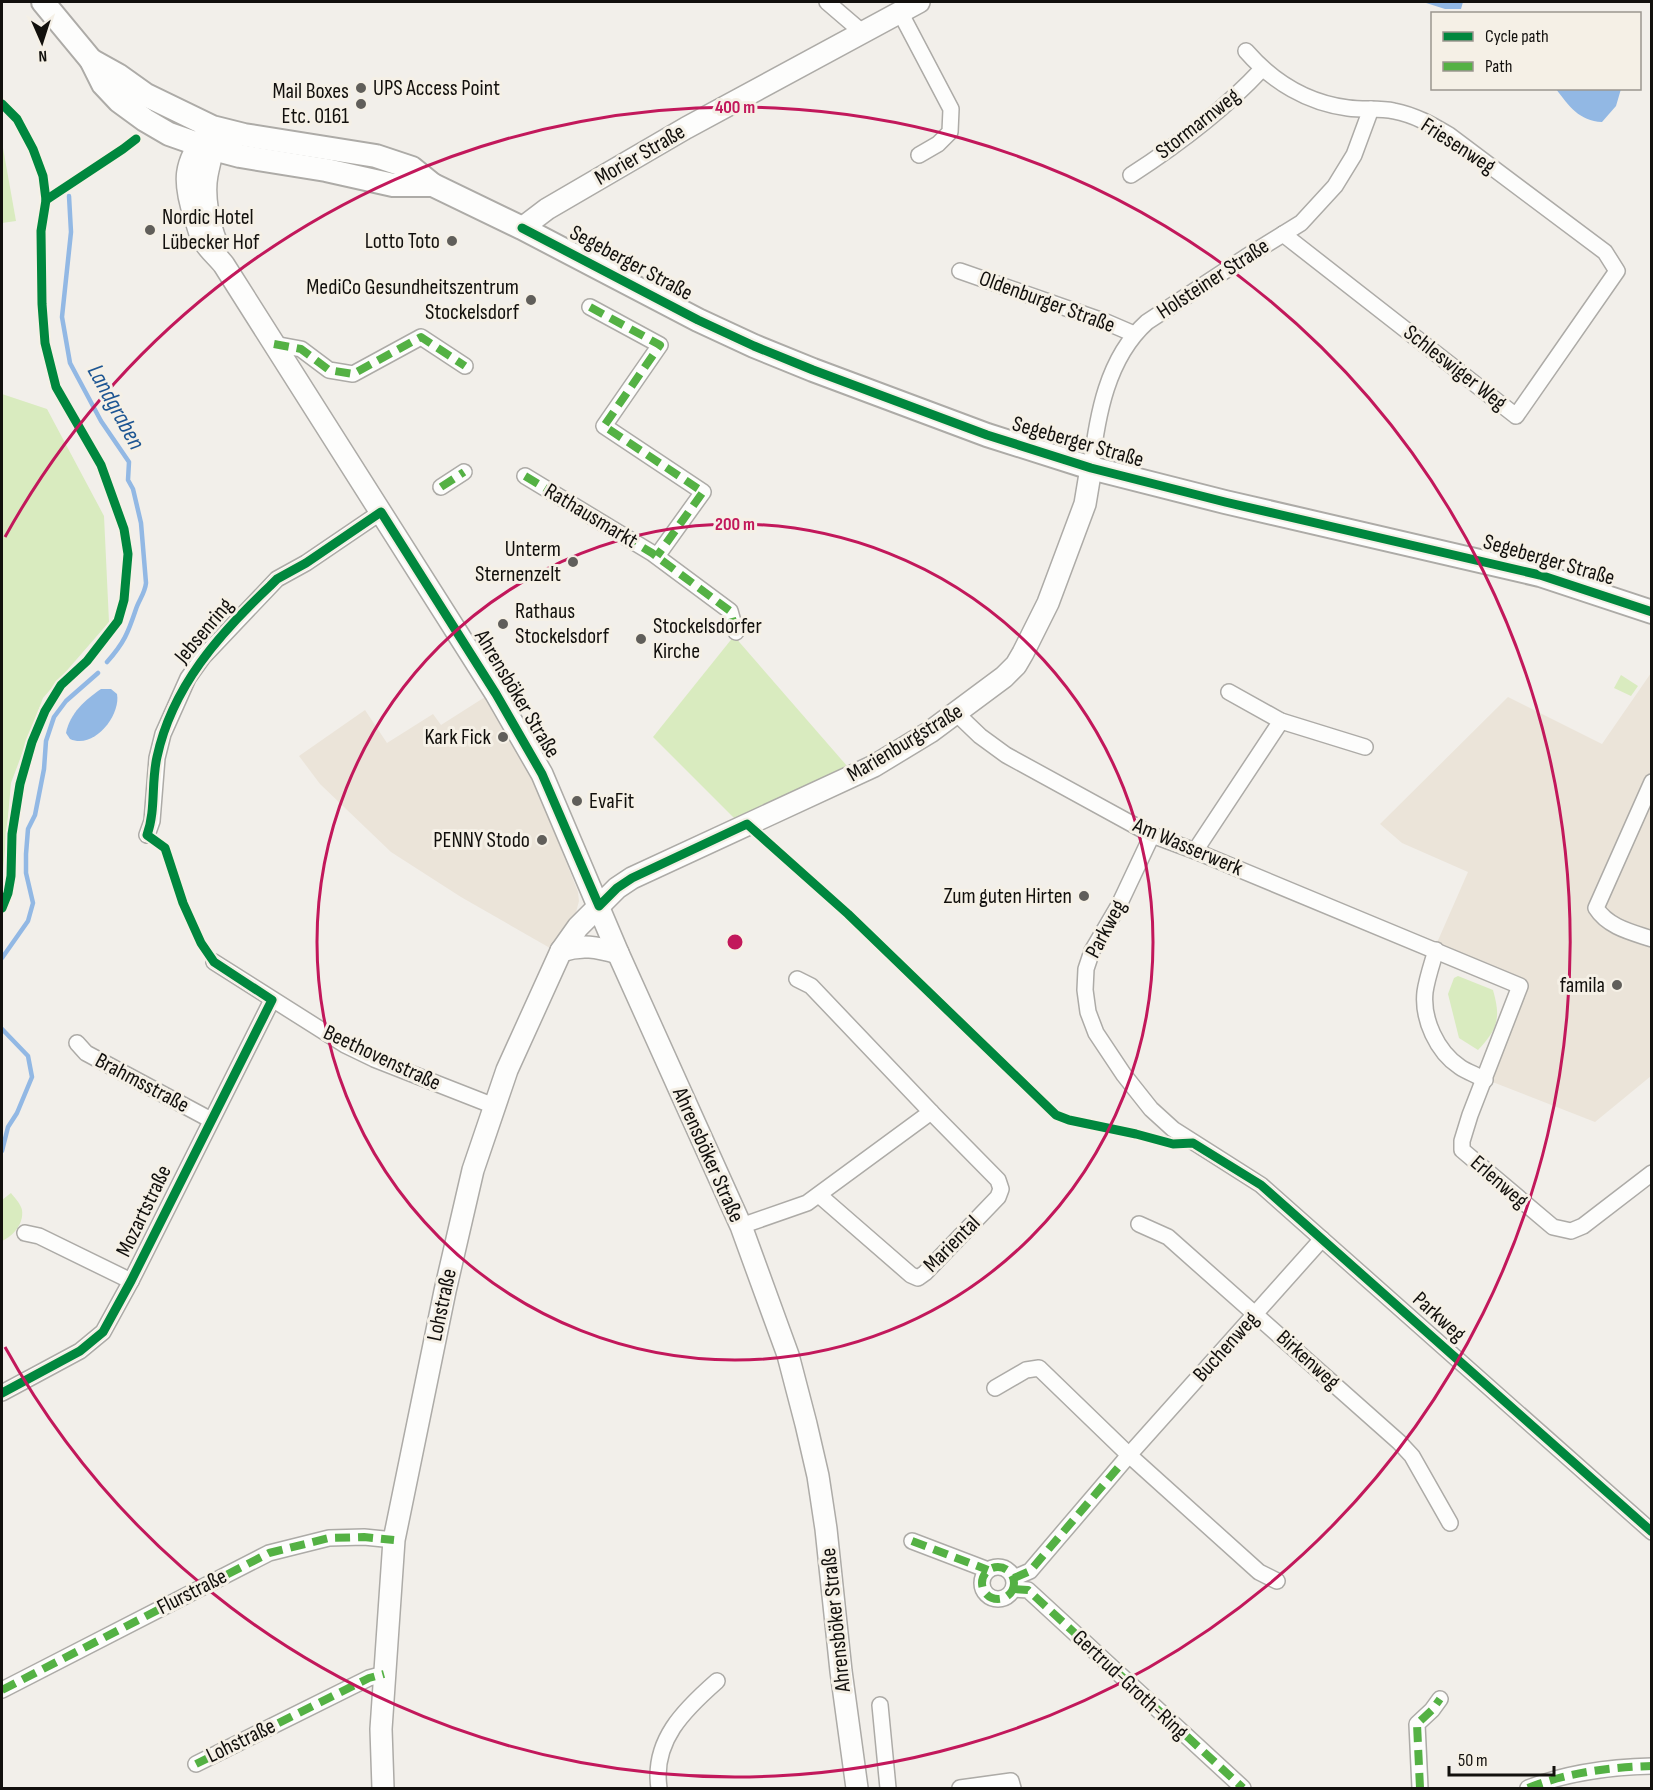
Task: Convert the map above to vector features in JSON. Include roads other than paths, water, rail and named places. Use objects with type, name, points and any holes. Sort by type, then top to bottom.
[{"type":"main road","name":"Morier Straße","points":[[522,228],[547,209],[686,128],[919,2]]},
{"type":"main road","name":"Segeberger Straße","points":[[47,6],[91,60],[103,84],[119,101],[157,128],[208,140],[244,135],[376,156],[412,168],[433,185],[522,228],[698,320],[754,346],[959,425],[1091,468],[1225,502],[1540,575],[1652,612]]},
{"type":"main road","name":"Ahrensböker Straße","points":[[208,140],[206,194],[213,235],[224,265],[496,694],[542,774],[618,953],[741,1226],[788,1355],[818,1476],[857,1788]]},
{"type":"main road","name":"Marienburgstraße","points":[[599,906],[617,888],[632,878],[860,773],[907,747],[1004,677],[1016,665],[1048,603],[1085,504],[1091,468]]},
{"type":"main road","name":"Lohstraße","points":[[383,1788],[381,1729],[394,1540],[445,1291],[473,1170],[507,1070],[561,951],[578,927],[599,906]]},
{"type":"main road","points":[[561,951],[577,946],[592,946],[618,953]]},
{"type":"street","points":[[827,2],[862,32]]},
{"type":"street","points":[[900,12],[951,109],[950,132],[938,144],[919,155]]},
{"type":"street","name":"Friesenweg","points":[[1246,51],[1262,69],[1306,98],[1346,108],[1394,111],[1423,120],[1449,135],[1605,252],[1617,271]]},
{"type":"street","name":"Stormarnweg","points":[[1131,175],[1200,127],[1239,94],[1262,69]]},
{"type":"street","name":"Holsteiner Straße","points":[[1091,468],[1095,432],[1113,368],[1134,334],[1148,322],[1301,223],[1335,186],[1354,155],[1371,109]]},
{"type":"street","name":"Schleswiger Weg","points":[[1283,234],[1516,416],[1617,271]]},
{"type":"street","name":"Oldenburger Straße","points":[[960,271],[1134,334]]},
{"type":"street","name":"Rathausmarkt","points":[[590,307],[660,345],[604,426],[703,492],[657,556]]},
{"type":"street","points":[[274,344],[301,349],[328,370],[353,374],[421,337],[465,366]]},
{"type":"street","points":[[441,487],[464,472]]},
{"type":"street","name":"Rathausmarkt","points":[[525,476],[657,556],[730,611],[736,632]]},
{"type":"street","name":"Jebsenring","points":[[147,835],[152,821],[156,759],[163,734],[188,678],[203,657],[276,579],[306,563],[381,512]]},
{"type":"street","points":[[1229,693],[1281,721],[1365,747]]},
{"type":"street","name":"Am Wasserwerk","points":[[956,713],[980,736],[1006,755],[1152,835],[1520,986]]},
{"type":"street","points":[[1195,851],[1281,721]]},
{"type":"street","points":[[1652,782],[1596,908],[1602,918],[1618,927],[1652,939]]},
{"type":"street","name":"Parkweg","points":[[1152,835],[1119,905],[1092,951],[1086,969],[1085,990],[1088,1012],[1096,1034],[1124,1075],[1151,1109],[1193,1143],[1262,1185],[1652,1532]]},
{"type":"street","points":[[1436,951],[1425,994],[1427,1016],[1433,1035],[1458,1066],[1485,1080]]},
{"type":"street","name":"Beethovenstraße","points":[[214,962],[354,1050],[494,1106]]},
{"type":"street","name":"Mariental","points":[[797,979],[811,986],[998,1180],[1000,1189],[998,1197],[918,1278],[911,1275],[819,1195]]},
{"type":"street","name":"Erlenweg","points":[[1520,986],[1470,1115],[1462,1141],[1462,1150],[1553,1227],[1570,1231],[1583,1226],[1652,1173]]},
{"type":"street","name":"Mozartstraße","points":[[2,1393],[93,1343],[103,1332],[131,1281],[272,1000]]},
{"type":"street","name":"Brahmsstraße","points":[[76,1043],[86,1053],[211,1120]]},
{"type":"street","points":[[741,1226],[807,1203],[932,1112]]},
{"type":"street","name":"Birkenweg","points":[[1139,1224],[1168,1237],[1399,1442],[1412,1456],[1450,1523]]},
{"type":"street","points":[[25,1233],[39,1236],[131,1281]]},
{"type":"street","name":"Buchenweg","points":[[1129,1455],[1322,1239]]},
{"type":"street","points":[[995,1388],[1026,1370],[1039,1368],[1129,1455],[1259,1572],[1277,1581]]},
{"type":"street","points":[[988,1570],[982,1578],[981,1587],[985,1594],[992,1599],[1001,1600],[1009,1596],[1014,1583],[1030,1571],[1129,1455]]},
{"type":"street","name":"Flurstraße","points":[[2,1690],[269,1553],[329,1538],[394,1540]]},
{"type":"street","name":"Gertrud-Groth-Ring","points":[[912,1541],[988,1570],[998,1567],[1007,1570],[1014,1583],[1028,1590],[1243,1788]]},
{"type":"street","name":"Lohstraße","points":[[196,1764],[369,1678],[384,1674]]},
{"type":"street","points":[[659,1788],[656,1773],[662,1747],[678,1717],[717,1680]]},
{"type":"street","points":[[1420,1788],[1417,1724],[1440,1699]]},
{"type":"street","name":"Ahrensböker Straße","points":[[880,1705],[888,1788]]},
{"type":"street","points":[[1528,1788],[1540,1783],[1590,1772],[1652,1766]]},
{"type":"street","points":[[960,1788],[1011,1781],[1013,1788]]},
{"type":"water","points":[[1423,2],[1463,2],[1461,9],[1445,9]]},
{"type":"water","points":[[1557,90],[1621,90],[1616,106],[1602,122],[1587,119],[1570,107]]},
{"type":"water","points":[[101,689],[111,689],[117,694],[115,711],[110,720],[104,728],[88,740],[70,739],[66,733],[71,719],[84,702]]},
{"type":"waterway","name":"Landgraben","points":[[69,196],[71,232],[62,317],[70,363],[101,421],[129,462],[128,480],[133,489],[141,523],[146,583],[125,637],[107,662]]},
{"type":"waterway","name":"Landgraben","points":[[2,958],[28,921],[33,903],[26,873],[28,829],[35,815],[44,769],[46,741],[54,717],[66,701],[98,673]]},
{"type":"waterway","name":"Landgraben","points":[[2,1029],[28,1056],[32,1077],[17,1113],[8,1127],[2,1151]]},
{"type":"place","name":"UPS Access Point","points":[[361,88]]},
{"type":"place","name":"Mail Boxes Etc. 0161","points":[[361,104]]},
{"type":"place","name":"Nordic Hotel Lübecker Hof","points":[[150,230]]},
{"type":"place","name":"Lotto Toto","points":[[452,241]]},
{"type":"place","name":"MediCo Gesundheitszentrum Stockelsdorf","points":[[531,300]]},
{"type":"place","name":"Unterm Sternenzelt","points":[[573,562]]},
{"type":"place","name":"Rathaus Stockelsdorf","points":[[503,624]]},
{"type":"place","name":"Stockelsdorfer Kirche","points":[[641,639]]},
{"type":"place","name":"Kark Fick","points":[[503,737]]},
{"type":"place","name":"EvaFit","points":[[577,801]]},
{"type":"place","name":"PENNY Stodo","points":[[542,840]]},
{"type":"place","name":"Zum guten Hirten","points":[[1084,896]]},
{"type":"place","name":"famila","points":[[1617,985]]}]
